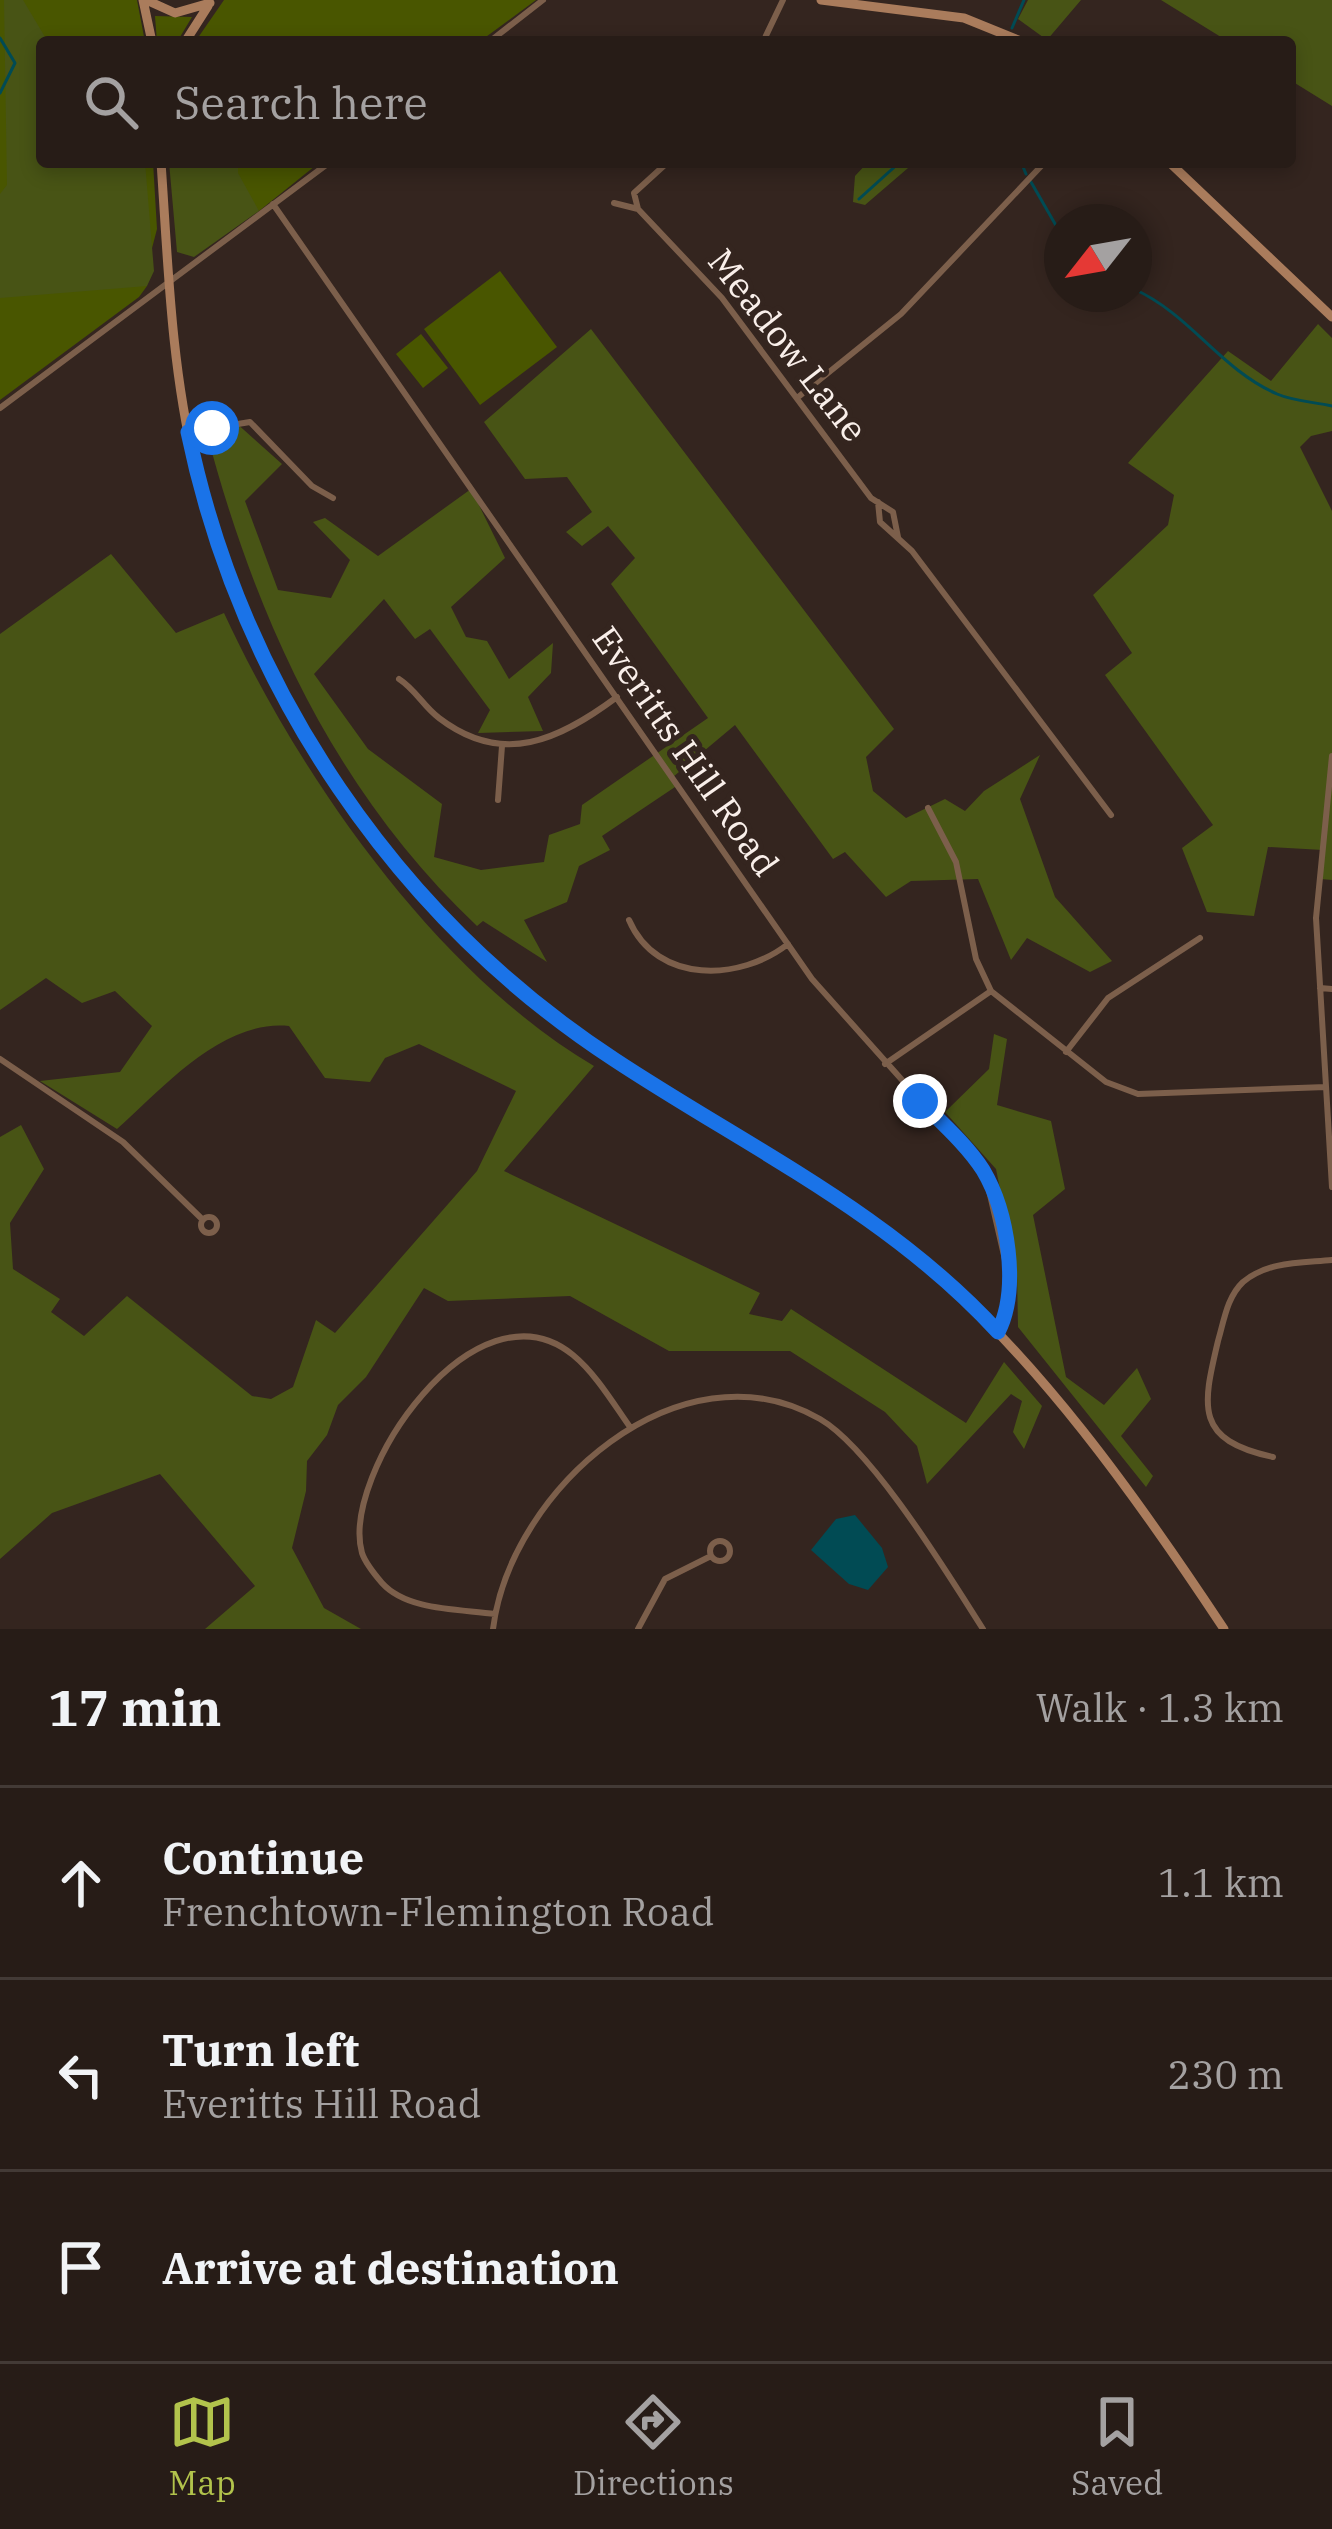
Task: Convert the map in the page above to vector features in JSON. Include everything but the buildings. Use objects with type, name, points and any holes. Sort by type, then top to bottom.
[{"type":"main road","points":[[144,0],[175,13],[212,2]]},
{"type":"main road","points":[[144,0],[151,36]]},
{"type":"main road","points":[[821,0],[980,21],[1011,36]]},
{"type":"main road","points":[[188,36],[212,2]]},
{"type":"main road","points":[[161,168],[188,432],[226,570],[272,674],[345,799],[411,884],[542,1008],[631,1070],[843,1198],[918,1256],[998,1332],[1112,1470],[1224,1629]]},
{"type":"main road","points":[[1175,168],[1332,317]]},
{"type":"street","points":[[497,36],[544,0]]},
{"type":"street","points":[[766,36],[783,0]]},
{"type":"street","points":[[932,14],[934,0]]},
{"type":"street","points":[[0,408],[322,168]]},
{"type":"street","points":[[614,203],[638,209],[634,193],[661,168]]},
{"type":"street","points":[[796,398],[901,314],[1039,168]]},
{"type":"street","name":"Everitts Hill Road","points":[[273,204],[842,1018],[975,1160],[992,1188],[1010,1289],[1009,1308],[998,1332]]},
{"type":"street","name":"Meadow Lane","points":[[638,209],[722,298],[878,502],[897,518],[898,536]]},
{"type":"street","points":[[188,432],[250,422],[312,486],[333,498]]},
{"type":"street","name":"Meadow Lane","points":[[878,502],[880,522],[898,536],[1111,815]]},
{"type":"street","points":[[399,679],[450,725],[502,746],[545,742],[616,697]]},
{"type":"street","points":[[498,800],[502,746]]},
{"type":"street","points":[[1332,756],[1316,919],[1332,1187]]},
{"type":"street","points":[[928,808],[956,862],[976,959],[991,991],[1106,1082],[1138,1094],[1326,1087]]},
{"type":"street","points":[[629,920],[653,950],[700,971],[751,968],[788,944]]},
{"type":"street","points":[[1066,1052],[1108,998],[1200,938]]},
{"type":"street","points":[[1320,988],[1332,989]]},
{"type":"street","points":[[885,1064],[991,991]]},
{"type":"street","points":[[0,1059],[123,1142],[203,1220]]},
{"type":"street","points":[[1273,1457],[1239,1450],[1209,1418],[1204,1398],[1228,1304],[1241,1284],[1273,1266],[1332,1260]]},
{"type":"street","points":[[495,1614],[416,1603],[385,1587],[362,1554],[361,1515],[411,1410],[442,1369],[470,1349],[498,1340],[539,1339],[572,1354],[631,1428]]},
{"type":"street","points":[[493,1629],[502,1584],[533,1520],[570,1476],[631,1428],[690,1406],[751,1395],[786,1403],[824,1421],[883,1485],[983,1629]]},
{"type":"street","points":[[638,1629],[664,1579],[712,1556]]},
{"type":"green space","points":[[0,0],[137,0],[144,36],[36,36],[36,168],[153,168],[157,229],[143,283],[147,286],[139,297],[0,400]]},
{"type":"green space","points":[[4,0],[23,0],[44,36],[36,36],[36,168],[145,168],[154,271],[147,286],[0,298],[0,194],[7,185]]},
{"type":"green space","points":[[224,0],[536,0],[487,36],[199,36]]},
{"type":"green space","points":[[1028,0],[1081,0],[1050,36],[1041,36],[1018,19]]},
{"type":"green space","points":[[1161,0],[1332,0],[1332,106],[1296,84],[1296,36],[1219,36]]},
{"type":"green space","points":[[155,16],[192,17],[181,36],[157,36]]},
{"type":"green space","points":[[170,168],[238,168],[259,211],[194,257],[177,252]]},
{"type":"green space","points":[[199,168],[313,168],[259,211]]},
{"type":"green space","points":[[862,168],[908,168],[865,205],[853,202],[855,176]]},
{"type":"green space","points":[[500,271],[557,347],[480,405],[424,329]]},
{"type":"green space","points":[[1318,324],[1332,338],[1332,431],[1311,436],[1300,447],[1332,511],[1332,880],[1321,879],[1323,850],[1268,847],[1254,916],[1207,912],[1182,848],[1213,825],[1105,675],[1132,653],[1093,595],[1168,525],[1174,495],[1128,463],[1228,351],[1271,381]]},
{"type":"green space","points":[[591,329],[894,729],[866,757],[873,791],[906,818],[945,799],[965,811],[984,791],[1040,755],[1020,799],[1055,897],[1112,961],[1090,972],[1027,938],[1011,960],[978,879],[911,881],[886,897],[845,852],[833,859],[735,725],[673,777],[678,785],[602,836],[610,850],[579,866],[567,902],[524,920],[547,962],[483,921],[477,926],[427,874],[382,819],[307,699],[250,570],[207,434],[234,421],[282,464],[245,501],[278,590],[331,598],[350,560],[313,522],[325,518],[378,556],[471,489],[505,558],[451,607],[466,637],[487,641],[509,679],[553,643],[551,673],[528,697],[543,731],[478,733],[490,710],[430,629],[415,639],[384,599],[314,674],[368,749],[442,804],[434,857],[481,870],[544,862],[549,835],[580,824],[582,805],[708,718],[611,584],[635,558],[608,526],[582,546],[566,532],[592,512],[567,477],[525,479],[484,422]]},
{"type":"green space","points":[[421,334],[448,368],[423,388],[396,354]]},
{"type":"green space","points":[[111,554],[176,633],[224,613],[292,740],[378,866],[480,979],[536,1027],[594,1066],[504,1171],[760,1293],[749,1314],[782,1321],[791,1309],[966,1423],[1004,1362],[1042,1406],[1024,1449],[1013,1432],[1022,1401],[1011,1394],[927,1484],[917,1446],[885,1412],[790,1351],[669,1351],[570,1296],[448,1301],[424,1288],[366,1377],[338,1405],[327,1435],[307,1461],[306,1491],[292,1548],[324,1608],[361,1629],[205,1629],[255,1586],[160,1474],[52,1513],[0,1559],[0,1137],[21,1125],[44,1169],[10,1223],[13,1269],[60,1299],[51,1312],[84,1336],[127,1296],[252,1396],[271,1399],[293,1387],[316,1320],[335,1333],[477,1171],[516,1091],[419,1044],[385,1058],[370,1082],[325,1078],[289,1026],[240,1033],[217,1045],[117,1129],[40,1081],[120,1072],[152,1026],[115,991],[82,1003],[46,978],[0,1010],[0,634]]},
{"type":"green space","points":[[994,1034],[1007,1039],[997,1105],[1051,1121],[1065,1189],[1033,1215],[1066,1377],[1104,1405],[1137,1368],[1151,1399],[1121,1436],[1153,1476],[1146,1487],[1018,1327],[1017,1274],[996,1169],[945,1112],[989,1069]]},
{"type":"water","points":[[855,1515],[882,1548],[888,1567],[868,1590],[849,1584],[811,1550],[836,1519]]},
{"type":"waterway","points":[[1012,28],[1024,0]]},
{"type":"waterway","points":[[0,38],[15,63],[0,93]]},
{"type":"waterway","points":[[859,199],[893,168]]},
{"type":"waterway","points":[[1024,168],[1026,174]]},
{"type":"waterway","points":[[1031,182],[1044,205]]},
{"type":"waterway","points":[[1152,299],[1257,383],[1283,396],[1332,406]]},
{"type":"route","points":[[212,428],[188,432],[214,532],[246,620],[310,744],[363,825],[404,876],[462,937],[542,1008],[631,1070],[843,1198],[918,1256],[998,1332],[1009,1308],[1010,1289],[992,1188],[975,1160],[920,1101]]}]
